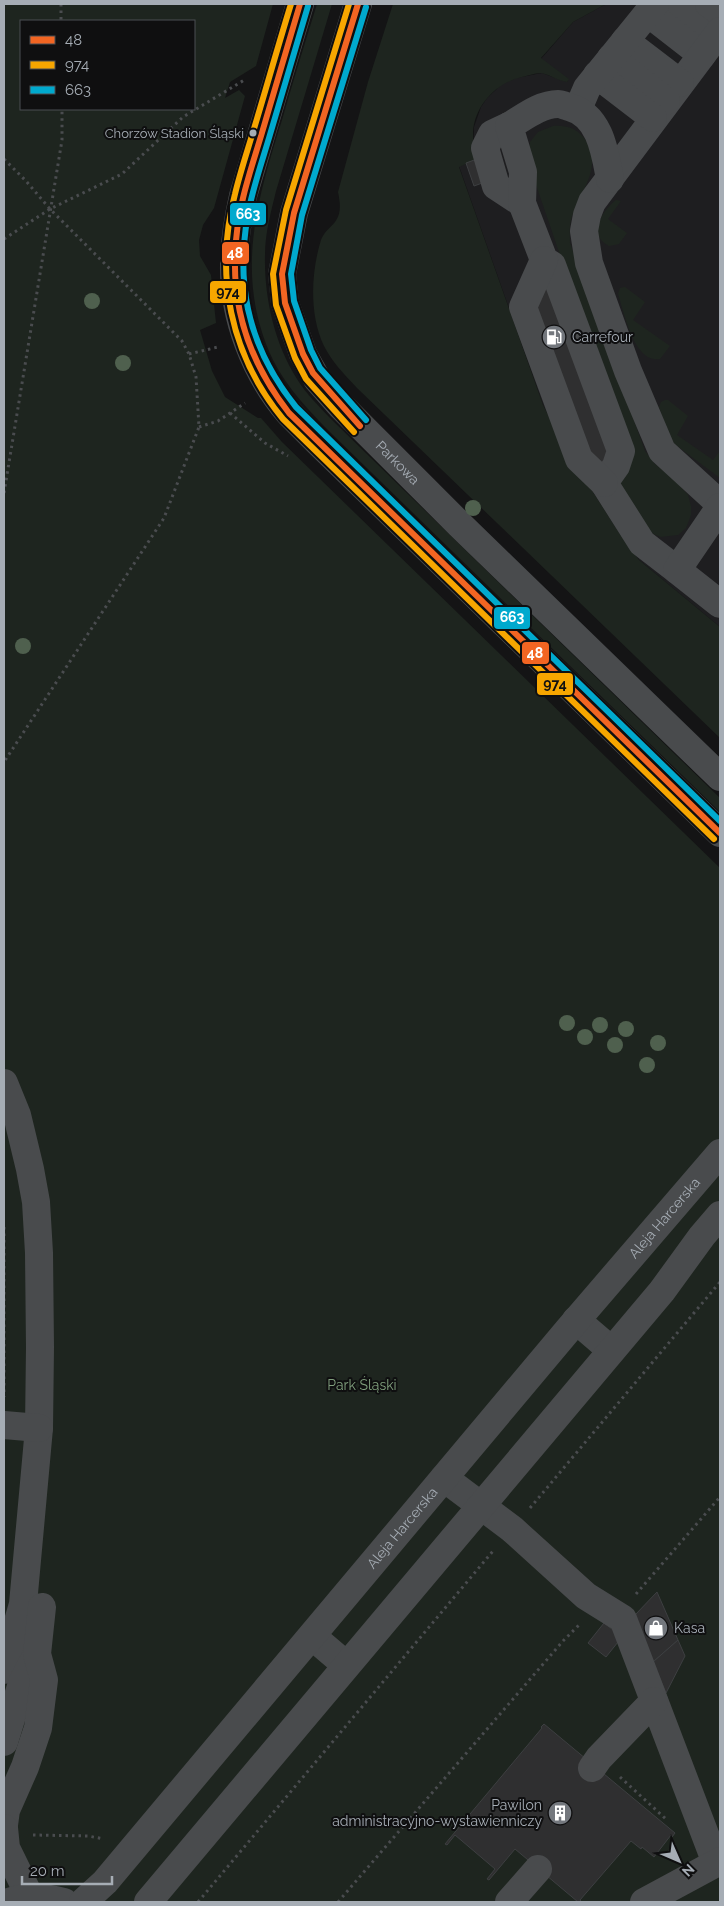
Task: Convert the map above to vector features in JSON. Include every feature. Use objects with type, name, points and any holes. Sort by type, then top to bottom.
[{"type":"street","points":[[300,4],[242,196],[234,265],[236,297],[243,325],[252,353],[265,380],[288,412],[319,443],[720,833]]},
{"type":"street","name":"Parkowa","points":[[358,4],[294,213],[282,274],[285,303],[303,354],[317,379],[347,412],[460,525],[720,776]]},
{"type":"street","points":[[677,570],[720,506],[662,451],[628,371],[589,263],[584,231],[586,215],[592,202],[714,34],[710,4]]},
{"type":"street","points":[[578,109],[587,88],[611,58],[658,7],[714,34]]},
{"type":"street","points":[[611,58],[667,101]]},
{"type":"street","points":[[611,58],[667,101]]},
{"type":"street","points":[[604,483],[616,466],[621,451],[552,264],[544,260],[522,203],[523,172],[509,126],[537,110],[558,104],[578,109],[591,121],[602,143],[610,179]]},
{"type":"street","points":[[544,260],[523,307],[580,459],[604,483],[642,543],[720,604]]},
{"type":"street","points":[[4,1083],[13,1103],[23,1138],[36,1202],[39,1253],[39,1428],[23,1604],[4,1670]]},
{"type":"street","name":"Aleja Harcerska","points":[[83,1902],[105,1882],[576,1320],[720,1152]]},
{"type":"street","points":[[148,1902],[662,1291],[702,1236],[720,1215]]},
{"type":"street","points":[[576,1320],[611,1350]]},
{"type":"street","points":[[4,1425],[39,1428]]},
{"type":"street","points":[[444,1478],[512,1529],[586,1596],[615,1614],[654,1701],[718,1862],[644,1902]]},
{"type":"street","points":[[4,1742],[22,1683],[37,1654],[42,1608]]},
{"type":"street","points":[[312,1636],[346,1665]]},
{"type":"street","points":[[37,1654],[44,1680],[38,1728],[25,1768],[6,1810],[11,1829],[6,1848],[19,1900],[40,1896],[64,1902]]},
{"type":"street","points":[[595,1763],[654,1701]]},
{"type":"street","points":[[509,1902],[538,1870]]},
{"type":"path","points":[[61,4],[61,20]]},
{"type":"path","points":[[195,110],[250,77]]},
{"type":"path","points":[[4,493],[62,140],[62,110]]},
{"type":"path","points":[[4,239],[50,210],[122,174],[183,117],[195,110]]},
{"type":"path","points":[[4,160],[50,210],[182,341],[189,354],[196,377],[200,427],[164,518],[4,762]]},
{"type":"path","points":[[189,354],[213,348]]},
{"type":"path","points":[[200,427],[218,421],[251,398]]},
{"type":"path","points":[[230,413],[265,443],[295,460]]},
{"type":"path","points":[[4,1227],[4,1401]]},
{"type":"path","points":[[533,1504],[720,1282]]},
{"type":"path","points":[[338,1902],[562,1641],[591,1613],[615,1614],[636,1594],[720,1497]]},
{"type":"path","points":[[198,1902],[490,1554]]},
{"type":"path","points":[[595,1763],[668,1821]]},
{"type":"path","points":[[11,1829],[88,1836],[110,1841]]},
{"type":"path","points":[[677,1840],[667,1855],[678,1883]]},
{"type":"shaded area","points":[[606,4],[720,4],[720,627],[639,560],[566,450],[543,405],[459,166],[466,163],[474,145],[474,127],[481,107],[487,98],[502,84],[516,78],[542,73],[567,82],[568,79],[541,59],[573,22]]},
{"type":"green space","name":"Park Śląski","points":[[4,4],[273,4],[256,66],[230,82],[225,98],[239,90],[245,96],[214,208],[203,225],[199,240],[200,256],[211,275],[216,323],[200,330],[212,371],[225,397],[258,418],[261,418],[282,442],[720,868],[720,1902],[4,1902]]},
{"type":"green space","points":[[317,4],[332,4],[276,191],[265,247],[266,287],[272,319],[289,365],[304,390],[331,419],[720,798],[720,812],[324,426],[292,390],[273,360],[261,329],[254,299],[253,240],[264,181]]},
{"type":"green space","points":[[393,4],[606,4],[573,22],[541,58],[569,79],[567,82],[536,73],[504,84],[488,97],[478,113],[473,132],[477,159],[459,167],[543,405],[566,450],[639,560],[720,627],[720,738],[357,388],[335,363],[324,346],[319,334],[314,307],[315,266],[322,237],[339,215],[338,192],[368,82]]},
{"type":"green space","points":[[553,126],[562,126],[574,130],[584,138],[590,148],[591,169],[571,220],[570,243],[645,451],[655,464],[675,480],[688,495],[691,515],[686,528],[678,535],[661,537],[651,533],[621,491],[572,290],[532,173],[530,142],[538,132]]},
{"type":"green space","points":[[616,200],[621,201],[608,219],[627,233],[619,244],[609,246],[599,236],[599,223],[605,211]]},
{"type":"green space","points":[[625,287],[645,302],[633,320],[670,346],[660,359],[651,358],[643,353],[632,335],[618,294],[620,288]]},
{"type":"green space","points":[[668,400],[688,416],[677,435],[713,460],[720,451],[720,478],[673,443],[659,407],[661,402]]},
{"type":"building","points":[[477,159],[485,182],[474,186],[466,163]]},
{"type":"building","points":[[551,269],[618,459],[592,468],[523,279]]},
{"type":"building","name":"Kasa","points":[[657,1592],[678,1640],[653,1662],[635,1615]]},
{"type":"building","points":[[604,1623],[622,1637],[606,1657],[588,1643]]},
{"type":"building","points":[[678,1640],[685,1656],[666,1693],[653,1662]]},
{"type":"building","name":"Pawilon administracyjno-wystawienniczy","points":[[544,1724],[675,1833],[672,1837],[671,1835],[654,1857],[631,1841],[580,1900],[582,1902],[578,1902],[515,1849],[489,1880],[487,1879],[495,1869],[455,1835],[447,1845],[445,1844]]},
{"type":"transit line","name":"974","points":[[291,4],[239,178],[229,224],[226,254],[231,312],[239,341],[250,368],[265,394],[283,419],[714,839]]},
{"type":"transit line","name":"48","points":[[300,4],[247,182],[237,228],[236,284],[240,311],[247,338],[258,363],[289,413],[720,833]]},
{"type":"transit line","name":"974","points":[[349,4],[286,210],[273,274],[276,305],[295,358],[306,379],[354,432]]},
{"type":"transit line","name":"48","points":[[358,4],[294,213],[282,274],[285,303],[303,354],[313,373],[360,426]]},
{"type":"transit line","name":"663","points":[[308,6],[255,184],[246,228],[243,256],[244,283],[255,335],[265,359],[296,407],[720,821]]},
{"type":"transit line","name":"663","points":[[366,7],[302,215],[291,274],[294,301],[311,350],[320,368],[366,420]]},
{"type":"place","name":"Chorzów Stadion Śląski","points":[[253,133]]},
{"type":"place","name":"Carrefour","points":[[554,337]]},
{"type":"place","name":"Kasa","points":[[656,1628]]},
{"type":"place","name":"Pawilon administracyjno-wystawienniczy","points":[[560,1813]]}]
